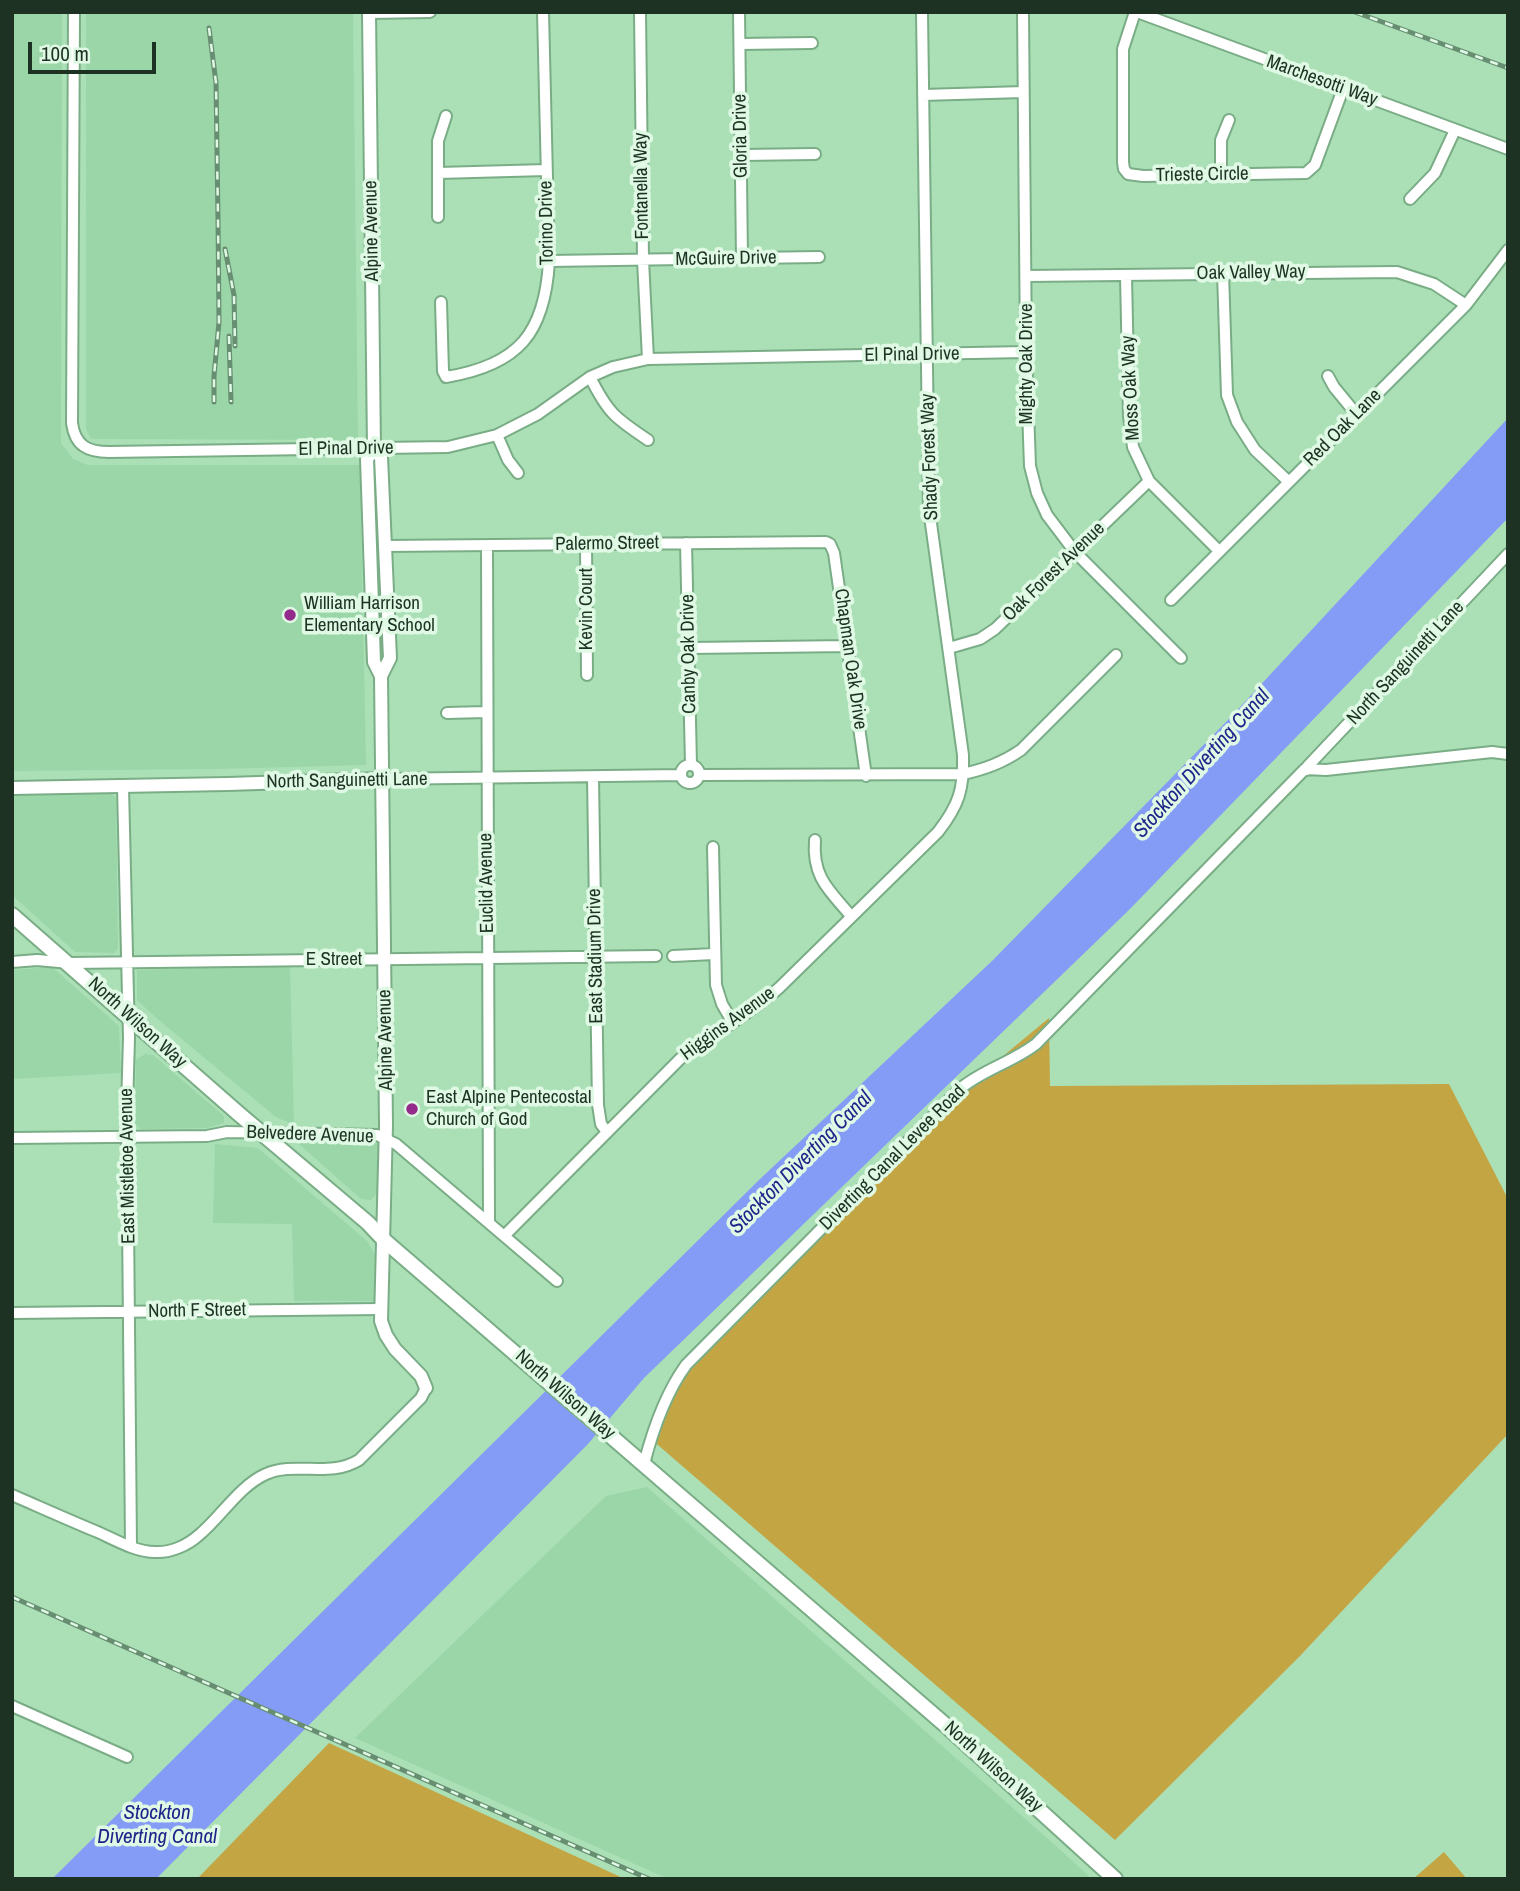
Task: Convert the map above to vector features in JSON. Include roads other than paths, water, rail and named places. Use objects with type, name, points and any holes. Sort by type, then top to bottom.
[{"type":"main road","name":"North Wilson Way","points":[[12,915],[960,1738],[1115,1879]]},
{"type":"street","name":"El Pinal Drive","points":[[74,12],[72,423],[75,439],[83,447],[95,452],[448,447],[497,435],[538,414],[590,377],[613,367],[648,359],[1026,352]]},
{"type":"street","points":[[369,13],[429,12]]},
{"type":"street","name":"Torino Drive","points":[[441,302],[443,371],[446,377],[480,369],[513,352],[533,328],[542,310],[549,261],[543,12]]},
{"type":"street","name":"Fontanella Way","points":[[640,12],[643,260],[648,359]]},
{"type":"street","name":"Gloria Drive","points":[[739,12],[742,259]]},
{"type":"street","name":"Shady Forest Way","points":[[922,12],[929,509],[963,774]]},
{"type":"street","name":"Mighty Oak Drive","points":[[1023,12],[1026,352],[1030,466],[1037,493],[1047,515],[1075,552],[1181,658]]},
{"type":"street","name":"Marchesotti Way","points":[[1136,12],[1508,149]]},
{"type":"street","name":"Trieste Circle","points":[[1136,12],[1123,49],[1124,169],[1135,177],[1300,174],[1312,170],[1343,89]]},
{"type":"street","name":"Alpine Avenue","points":[[369,13],[374,449],[367,459],[374,662],[381,676],[385,960],[385,1241],[381,1309],[386,1335],[395,1349],[421,1376],[426,1388]]},
{"type":"street","points":[[740,44],[812,43]]},
{"type":"street","points":[[923,95],[1023,92]]},
{"type":"street","points":[[438,217],[438,141],[446,116]]},
{"type":"street","points":[[1220,174],[1221,140],[1229,120]]},
{"type":"street","points":[[1410,200],[1435,173],[1455,130]]},
{"type":"street","points":[[742,155],[815,154]]},
{"type":"street","points":[[438,173],[546,170]]},
{"type":"street","name":"Red Oak Lane","points":[[1171,600],[1466,305],[1508,250]]},
{"type":"street","name":"McGuire Drive","points":[[549,261],[819,257]]},
{"type":"street","name":"Oak Valley Way","points":[[1027,276],[1397,272],[1434,284],[1466,305]]},
{"type":"street","points":[[1223,273],[1227,395],[1237,422],[1255,450],[1289,482]]},
{"type":"street","name":"Moss Oak Way","points":[[1126,276],[1130,429],[1138,460],[1149,481],[1219,551]]},
{"type":"street","points":[[1328,376],[1357,415]]},
{"type":"street","points":[[590,377],[604,404],[616,418],[648,440]]},
{"type":"street","points":[[497,435],[508,460],[518,473]]},
{"type":"street","name":"Alpine Avenue","points":[[374,449],[381,457],[390,658],[381,676]]},
{"type":"street","name":"Oak Forest Avenue","points":[[948,648],[980,639],[995,629],[1149,481]]},
{"type":"street","name":"Palermo Street","points":[[383,547],[820,541],[830,544]]},
{"type":"street","name":"Canby Oak Drive","points":[[686,543],[691,765]]},
{"type":"street","name":"Kevin Court","points":[[586,544],[587,675]]},
{"type":"street","name":"Chapman Oak Drive","points":[[830,544],[833,548],[866,776]]},
{"type":"street","name":"Euclid Avenue","points":[[487,546],[489,1221]]},
{"type":"street","name":"North Sanguinetti Lane","points":[[1306,769],[1508,554]]},
{"type":"street","points":[[689,648],[848,646]]},
{"type":"street","points":[[700,775],[963,774],[1006,760],[1021,750],[1116,655]]},
{"type":"street","points":[[447,713],[486,712]]},
{"type":"street","points":[[1306,769],[1492,752],[1508,754]]},
{"type":"street","points":[[691,765],[698,769],[700,775],[692,784],[686,783],[681,775],[685,767],[691,765]]},
{"type":"street","name":"Diverting Canal Levee Road","points":[[644,1464],[651,1435],[686,1365],[961,1088],[982,1073],[1022,1055],[1036,1044],[1306,769]]},
{"type":"street","name":"Higgins Avenue","points":[[505,1235],[680,1059],[779,988],[937,832],[948,819],[961,792],[963,774]]},
{"type":"street","name":"North Sanguinetti Lane","points":[[12,788],[681,775]]},
{"type":"street","name":"East Stadium Drive","points":[[593,777],[598,1105],[601,1124],[607,1132]]},
{"type":"street","name":"East Mistletoe Avenue","points":[[123,787],[128,1015],[131,1546]]},
{"type":"street","points":[[815,840],[814,855],[821,880],[852,916]]},
{"type":"street","points":[[713,847],[716,985],[722,1004],[733,1023]]},
{"type":"street","points":[[673,956],[715,954]]},
{"type":"street","name":"E Street","points":[[12,962],[656,956]]},
{"type":"street","name":"Belvedere Avenue","points":[[12,1138],[261,1133],[377,1135],[386,1138],[489,1221],[557,1281]]},
{"type":"street","name":"North F Street","points":[[12,1313],[381,1309]]},
{"type":"street","points":[[12,1495],[131,1546],[156,1552],[182,1546],[199,1535],[254,1482],[270,1472],[329,1469],[355,1463],[421,1398],[426,1388]]},
{"type":"street","points":[[12,1706],[127,1757]]},
{"type":"water","name":"Stockton Diverting Canal","points":[[1508,418],[1508,518],[1130,909],[644,1378],[588,1444],[156,1879],[52,1879],[760,1179],[992,961],[1229,719]]},
{"type":"railway","points":[[1355,12],[1508,68]]},
{"type":"railway","points":[[209,28],[216,83],[218,219],[219,322],[214,402]]},
{"type":"railway","points":[[225,249],[234,295],[235,346]]},
{"type":"railway","points":[[229,336],[231,402]]},
{"type":"railway","points":[[12,1597],[649,1879]]},
{"type":"place","name":"William Harrison Elementary School","points":[[290,615]]},
{"type":"place","name":"East Alpine Pentecostal Church of God","points":[[412,1109]]}]
